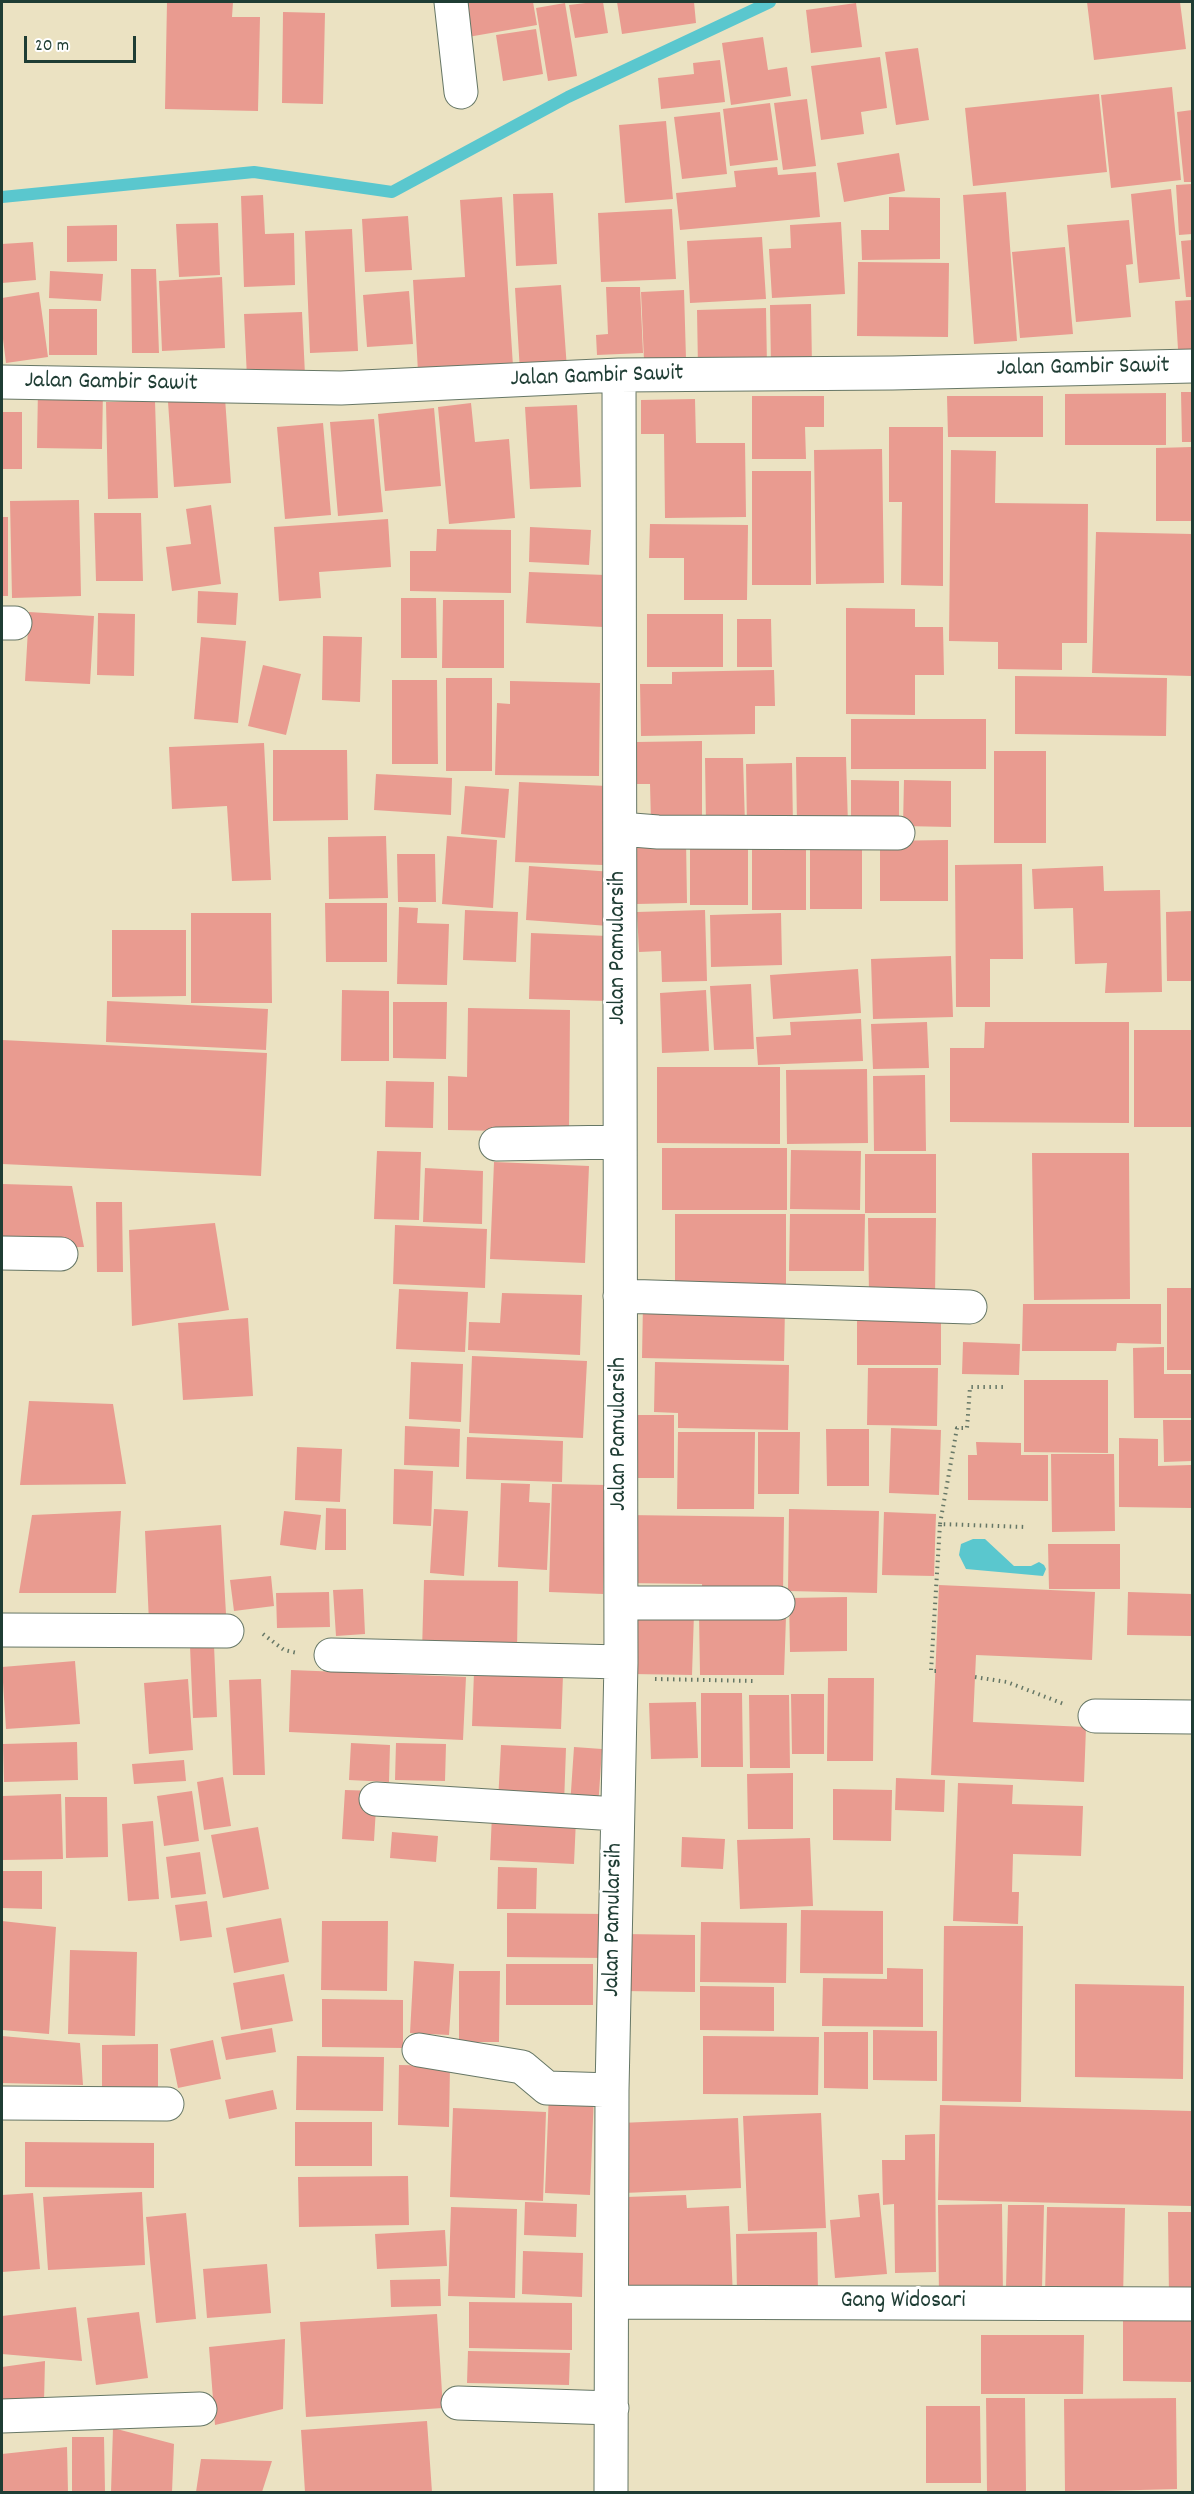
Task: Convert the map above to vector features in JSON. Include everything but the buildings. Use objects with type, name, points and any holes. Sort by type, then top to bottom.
[{"type":"street","points":[[451,2],[461,92]]},
{"type":"street","name":"Jalan Gambir Sawit","points":[[2,382],[341,388],[619,375],[892,373],[1192,366]]},
{"type":"street","name":"Jalan Pamularsih","points":[[611,2493],[612,2090],[621,1671],[619,375]]},
{"type":"street","points":[[620,829],[658,832],[898,833]]},
{"type":"street","points":[[496,1144],[620,1142]]},
{"type":"street","points":[[2,1253],[61,1254]]},
{"type":"street","points":[[620,1296],[970,1307]]},
{"type":"street","points":[[621,1603],[778,1603]]},
{"type":"street","points":[[2,1630],[227,1631]]},
{"type":"street","points":[[331,1655],[621,1671]]},
{"type":"street","points":[[1095,1716],[1192,1717]]},
{"type":"street","points":[[376,1799],[617,1815]]},
{"type":"street","points":[[419,2050],[522,2067],[547,2088],[612,2090]]},
{"type":"street","points":[[2,2103],[167,2104]]},
{"type":"street","name":"Gang Widosari","points":[[613,2302],[1192,2304]]},
{"type":"street","points":[[458,2403],[612,2408]]},
{"type":"street","points":[[2,2416],[200,2409]]},
{"type":"path","points":[[936,1671],[931,1671],[940,1524],[957,1428],[967,1428],[970,1387],[1003,1387]]},
{"type":"path","points":[[940,1524],[1026,1527]]},
{"type":"path","points":[[227,1631],[256,1630],[270,1637],[284,1650],[304,1654],[331,1655]]},
{"type":"path","points":[[621,1671],[755,1681]]},
{"type":"path","points":[[975,1677],[1007,1682],[1095,1716]]},
{"type":"water","points":[[973,1539],[985,1539],[1014,1566],[1031,1566],[1039,1562],[1046,1569],[1043,1576],[966,1569],[959,1555],[961,1544]]},
{"type":"waterway","points":[[2,197],[254,172],[392,192],[568,97],[770,2]]}]
